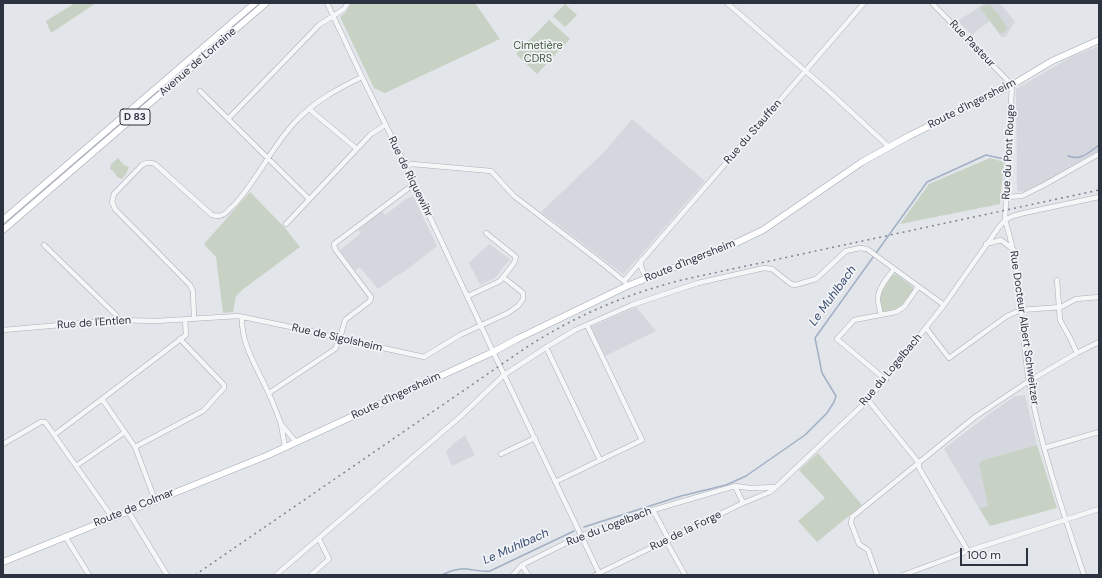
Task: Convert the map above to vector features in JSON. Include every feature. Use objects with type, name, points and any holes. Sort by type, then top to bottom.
[{"type":"main road","name":"Avenue de Lorraine","points":[[3,220],[255,3]]},
{"type":"main road","name":"Avenue de Lorraine","points":[[3,230],[266,3]]},
{"type":"main road","name":"Route d'Ingersheim","points":[[266,456],[493,352],[625,284],[646,278],[736,243],[763,230],[845,172],[889,147],[1012,85],[1052,61],[1099,40]]},
{"type":"main road","name":"Route de Colmar","points":[[4,560],[266,456]]},
{"type":"street","name":"Rue de Riquewihr","points":[[327,3],[468,296],[598,574]]},
{"type":"street","points":[[228,119],[319,25],[344,9],[348,3]]},
{"type":"street","points":[[727,3],[833,95],[889,147]]},
{"type":"street","name":"Rue du Stauffen","points":[[625,284],[641,260],[864,3]]},
{"type":"street","name":"Rue Pasteur","points":[[932,3],[1012,85]]},
{"type":"street","points":[[194,319],[193,291],[190,285],[112,206],[112,198],[142,165],[152,162],[212,215],[220,216],[225,214],[253,181],[268,157],[296,121],[329,94],[362,77]]},
{"type":"street","name":"Rue du Pont Rouge","points":[[1006,220],[1012,85]]},
{"type":"street","points":[[200,91],[309,199]]},
{"type":"street","points":[[309,109],[357,149]]},
{"type":"street","points":[[286,224],[371,134],[385,125]]},
{"type":"street","points":[[1006,197],[1022,196],[1097,159],[1099,154]]},
{"type":"street","points":[[406,166],[412,164],[491,171],[514,196],[625,284]]},
{"type":"street","points":[[269,393],[335,349],[345,320],[370,301],[371,297],[335,249],[334,244],[414,184]]},
{"type":"street","points":[[1006,220],[1018,214],[1099,197]]},
{"type":"street","name":"Rue du Logelbach","points":[[513,575],[522,565],[580,536],[653,510],[735,486],[750,488],[776,487],[868,400],[886,380],[944,305],[986,244],[1006,220]]},
{"type":"street","name":"Rue Docteur Albert Schweitzer","points":[[1006,220],[1014,250],[1029,382],[1044,448],[1065,519],[1084,575]]},
{"type":"street","points":[[468,296],[500,281],[514,263],[516,257],[486,233]]},
{"type":"street","points":[[986,244],[1001,240],[1014,250]]},
{"type":"street","points":[[44,244],[116,315],[118,320]]},
{"type":"street","points":[[277,575],[461,416],[504,375],[546,347],[587,325],[632,304],[698,283],[764,268],[772,269],[791,284],[795,285],[814,280],[821,276],[844,253],[860,248],[866,249],[944,305]]},
{"type":"street","points":[[641,260],[641,267],[646,278]]},
{"type":"street","points":[[882,315],[878,295],[894,269]]},
{"type":"street","name":"Rue de Sigolsheim","points":[[185,319],[242,316],[424,357],[449,341],[508,313],[518,306],[523,299],[523,293],[503,277]]},
{"type":"street","points":[[1056,280],[1060,320],[1077,353]]},
{"type":"street","points":[[886,380],[837,338],[854,320],[896,312],[904,306],[918,287]]},
{"type":"street","points":[[926,328],[949,358],[1007,316],[1020,310],[1061,307],[1076,299],[1099,297]]},
{"type":"street","points":[[242,316],[242,328],[247,349],[269,393],[281,424],[285,447]]},
{"type":"street","points":[[54,435],[186,335],[185,319]]},
{"type":"street","name":"Rue de l'Entlen","points":[[3,330],[118,320],[185,319]]},
{"type":"street","points":[[555,482],[642,440],[587,325]]},
{"type":"street","points":[[135,447],[203,412],[224,388],[224,385],[180,339]]},
{"type":"street","points":[[878,575],[868,550],[859,544],[851,523],[852,517],[975,417],[1029,382],[1077,353],[1099,342]]},
{"type":"street","points":[[546,347],[600,460]]},
{"type":"street","points":[[102,399],[135,447],[155,500]]},
{"type":"street","points":[[868,400],[919,463],[919,468],[968,551]]},
{"type":"street","points":[[3,444],[41,422],[45,422],[112,517]]},
{"type":"street","points":[[281,424],[296,442]]},
{"type":"street","points":[[76,466],[125,432]]},
{"type":"street","points":[[1044,448],[1099,432]]},
{"type":"street","points":[[501,454],[535,438]]},
{"type":"street","points":[[735,486],[743,503]]},
{"type":"street","name":"Rue de la Forge","points":[[598,574],[743,503],[770,492],[776,487]]},
{"type":"street","points":[[903,575],[968,551],[1099,509]]},
{"type":"street","points":[[653,510],[685,575]]},
{"type":"street","points":[[128,511],[167,575]]},
{"type":"street","points":[[65,536],[89,575]]},
{"type":"street","points":[[311,575],[330,559],[318,539]]},
{"type":"street","points":[[522,565],[528,575]]},
{"type":"shaded area","points":[[985,3],[1000,3],[1015,22],[1006,36],[1002,38],[990,21],[975,32],[973,36],[958,21]]},
{"type":"shaded area","points":[[1099,46],[1099,150],[1050,179],[1020,192],[1017,190],[1016,89],[1071,57]]},
{"type":"shaded area","points":[[632,119],[705,181],[623,274],[541,212],[604,152]]},
{"type":"shaded area","points":[[413,196],[437,246],[401,274],[378,289],[360,267],[355,270],[340,250],[361,233],[358,230],[382,211],[385,215],[406,199]]},
{"type":"shaded area","points":[[489,244],[510,259],[495,278],[480,285],[469,263]]},
{"type":"shaded area","points":[[636,307],[656,331],[605,356],[591,327]]},
{"type":"shaded area","points":[[1025,395],[1037,445],[983,460],[979,464],[988,506],[979,508],[944,449],[1015,396]]},
{"type":"shaded area","points":[[465,435],[475,455],[452,466],[446,452],[453,444]]},
{"type":"green space","points":[[75,3],[96,3],[51,33],[46,21]]},
{"type":"green space","points":[[351,3],[475,3],[500,39],[385,93],[374,88],[340,17],[346,12]]},
{"type":"green space","name":"Cimetière CDRS","points":[[565,4],[577,15],[565,27],[553,16]]},
{"type":"green space","points":[[990,4],[998,13],[1007,28],[1005,32],[1000,34],[980,8]]},
{"type":"green space","name":"Cimetière CDRS","points":[[549,20],[570,39],[537,74],[516,54]]},
{"type":"green space","points":[[231,27],[233,29],[3,227],[3,224],[7,219]]},
{"type":"green space","points":[[118,158],[124,165],[129,167],[122,179],[117,177],[110,169],[111,164]]},
{"type":"green space","points":[[990,158],[1004,162],[1000,204],[900,224],[929,184]]},
{"type":"green space","points":[[250,192],[285,228],[300,247],[242,290],[236,296],[233,312],[223,313],[216,257],[204,244]]},
{"type":"green space","points":[[896,274],[913,287],[914,290],[899,308],[884,312],[881,308],[880,298],[887,283],[893,275]]},
{"type":"green space","points":[[1037,445],[1057,508],[990,526],[979,508],[988,506],[979,464],[983,460]]},
{"type":"green space","points":[[818,453],[862,505],[817,542],[798,521],[825,498],[799,470]]},
{"type":"waterway","name":"Le Muhlbach","points":[[1068,156],[1077,158],[1081,157],[1099,145]]},
{"type":"waterway","name":"Le Muhlbach","points":[[584,527],[681,496],[726,485],[746,476],[805,435],[827,413],[836,396],[822,373],[815,338],[927,182],[986,155],[1004,159]]},
{"type":"waterway","name":"Le Muhlbach","points":[[442,575],[460,569],[490,571],[574,531]]},
{"type":"railway","points":[[195,575],[524,349],[562,326],[602,307],[643,291],[686,279],[1099,190]]}]
